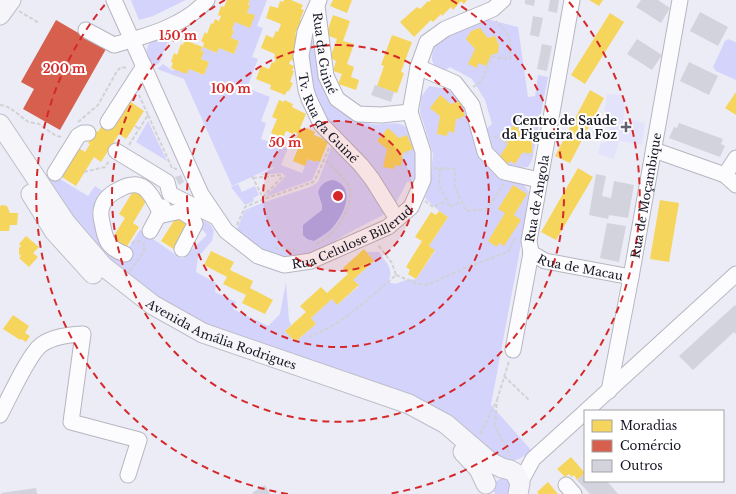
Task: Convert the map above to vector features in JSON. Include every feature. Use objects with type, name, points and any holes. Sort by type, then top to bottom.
[{"type":"main road","name":"Avenida Amália Rodrigues","points":[[0,124],[66,223],[104,266],[153,305],[203,333],[409,404],[446,424],[490,462],[496,479]]},
{"type":"main road","name":"Avenida Amália Rodrigues","points":[[0,143],[54,231],[95,276],[146,316],[200,343],[405,415],[439,433],[466,454],[479,468],[496,479]]},
{"type":"main road","points":[[496,479],[515,473],[520,490]]},
{"type":"street","name":"Rua Celulose Billerud","points":[[114,0],[201,194],[216,218],[226,231],[258,256],[284,265],[311,261],[388,227],[411,207],[423,180],[423,152],[410,112],[418,67],[427,42],[444,29],[487,12],[503,0]]},
{"type":"street","points":[[86,30],[114,45],[132,40],[181,20],[191,15],[207,0]]},
{"type":"street","name":"Rua de Angola","points":[[513,350],[531,253],[529,241],[539,180],[572,0]]},
{"type":"street","name":"Rua de Moçambique","points":[[609,391],[631,277],[680,0]]},
{"type":"street","name":"Rua da Guiné","points":[[318,3],[326,76],[337,100],[358,114],[381,115],[410,112]]},
{"type":"street","name":"Tv. Rua da Guiné","points":[[318,3],[305,32],[301,56],[309,99],[321,124],[361,165],[372,179],[397,219]]},
{"type":"street","points":[[108,122],[144,66]]},
{"type":"street","points":[[418,67],[455,83],[472,105],[485,152],[504,172],[539,180]]},
{"type":"street","points":[[55,173],[78,136],[83,133],[86,139],[103,113],[116,109]]},
{"type":"street","points":[[654,150],[730,180],[736,158]]},
{"type":"street","points":[[113,156],[167,182],[170,194],[150,231]]},
{"type":"street","points":[[125,254],[115,251],[104,238],[101,216],[102,206],[110,194],[126,185],[137,184],[143,186],[152,196],[159,214]]},
{"type":"street","points":[[170,194],[216,218]]},
{"type":"street","points":[[159,214],[181,211],[193,219],[195,224],[182,249]]},
{"type":"street","name":"Rua de Macau","points":[[531,253],[545,262],[631,277]]},
{"type":"street","points":[[588,410],[736,274]]},
{"type":"street","points":[[0,415],[29,362],[40,346],[51,339],[67,335],[83,334],[71,422],[139,440],[128,475]]},
{"type":"street","points":[[496,479],[533,459],[584,414]]},
{"type":"street","points":[[520,490],[533,459]]},
{"type":"path","points":[[12,6],[38,23]]},
{"type":"path","points":[[476,85],[481,82],[492,56],[510,60],[512,45],[508,34],[487,12]]},
{"type":"path","points":[[76,124],[98,105],[117,71],[121,67],[129,68],[144,66]]},
{"type":"path","points":[[133,84],[172,168],[180,170]]},
{"type":"path","points":[[0,105],[4,105],[18,113],[27,121],[37,124],[58,137],[62,138],[67,136]]},
{"type":"path","points":[[132,141],[148,115]]},
{"type":"path","points":[[135,126],[139,129]]},
{"type":"path","points":[[235,230],[245,207],[263,198],[313,182],[334,136]]},
{"type":"path","points":[[84,172],[106,167],[113,156]]},
{"type":"path","points":[[313,246],[329,236],[342,220],[348,209],[351,196],[349,187],[342,177],[324,159]]},
{"type":"path","points":[[423,168],[455,169],[455,187],[466,211],[486,209],[511,174]]},
{"type":"path","points":[[440,168],[439,185],[450,207],[462,201]]},
{"type":"path","points":[[280,175],[280,179],[263,198],[253,177],[280,175]]},
{"type":"path","points":[[438,205],[446,201]]},
{"type":"path","points":[[369,235],[392,263],[396,275],[416,283],[427,284],[508,252],[518,234]]},
{"type":"path","points":[[123,282],[144,252],[144,241],[133,242],[125,254]]},
{"type":"path","points":[[271,247],[287,250],[300,250]]},
{"type":"path","points":[[310,337],[322,332],[348,315],[396,275]]},
{"type":"path","points":[[471,447],[496,400],[513,350]]},
{"type":"path","points":[[504,376],[529,400]]},
{"type":"path","points":[[496,400],[495,426],[513,461],[496,479]]},
{"type":"shaded area","points":[[131,0],[186,0],[153,16],[139,20]]},
{"type":"shaded area","points":[[250,0],[267,0],[257,26],[263,28],[252,57],[258,59],[247,88],[270,97],[261,121],[266,123],[261,139],[288,148],[281,165],[302,173],[308,159],[314,162],[316,160],[320,162],[312,180],[265,197],[285,176],[282,173],[259,175],[274,168],[273,167],[232,186],[184,79],[157,69],[163,64],[173,71],[174,69],[189,69],[204,75],[209,62],[201,59],[203,52],[201,51],[203,47],[217,53],[219,48],[234,54],[239,41],[231,38],[234,31],[232,30],[235,22],[254,16],[247,13]]},
{"type":"shaded area","points":[[487,19],[518,27],[528,97],[535,96],[538,75],[548,77],[532,160],[528,167],[519,168],[511,166],[499,159],[494,153],[485,130],[492,124],[485,100],[472,79],[450,67],[443,72],[435,66],[432,60],[435,47],[442,40]]},
{"type":"shaded area","points":[[158,37],[168,41],[160,62],[153,68],[147,51],[149,44]]},
{"type":"shaded area","points":[[728,39],[736,42],[736,80],[716,71],[713,67],[725,41]]},
{"type":"shaded area","points":[[310,41],[313,41],[315,44],[314,49],[324,90],[332,104],[338,110],[359,121],[376,124],[395,123],[403,125],[410,133],[413,140],[417,168],[416,177],[415,181],[407,182],[395,204],[326,121],[309,79],[308,47]]},
{"type":"shaded area","points":[[429,86],[447,89],[461,100],[467,111],[481,160],[492,171],[505,179],[524,185],[529,192],[519,255],[491,405],[532,451],[519,459],[511,461],[502,460],[465,430],[180,314],[131,280],[103,254],[74,219],[47,175],[50,173],[88,196],[95,186],[108,195],[100,215],[124,255],[140,230],[182,259],[207,235],[200,227],[196,217],[210,224],[214,231],[212,241],[198,257],[196,272],[216,283],[215,292],[236,302],[233,309],[268,326],[280,314],[286,282],[289,320],[291,325],[285,331],[295,342],[316,324],[311,318],[332,299],[338,304],[359,286],[353,280],[374,261],[366,252],[379,252],[390,269],[390,277],[388,281],[395,284],[406,280],[416,279],[435,251],[429,246],[448,217],[425,198],[430,184],[433,154],[420,112],[421,97]]},
{"type":"shaded area","name":"Centro de Saúde da Figueira da Foz","points":[[607,94],[621,95],[621,99],[625,99],[624,123],[630,124],[630,119],[645,123],[642,145],[619,141],[614,159],[598,154],[601,142],[605,143],[610,129],[603,126]]},
{"type":"shaded area","points":[[148,121],[167,161],[136,142]]},
{"type":"shaded area","points":[[333,142],[365,178],[385,210],[383,215],[305,258],[287,261],[267,254],[236,232],[245,210],[310,187],[318,182]]},
{"type":"shaded area","points":[[333,180],[340,183],[344,187],[346,193],[343,212],[334,226],[326,233],[314,241],[307,239],[303,235],[303,225],[322,210],[318,192],[324,183]]},
{"type":"shaded area","points":[[238,184],[242,192],[255,186],[259,195],[253,198],[254,201],[245,205],[231,187]]},
{"type":"shaded area","points":[[506,477],[511,482],[512,494],[495,494],[493,488],[495,483],[499,479]]},
{"type":"building: Moradias","points":[[227,0],[250,0],[247,13],[255,15],[250,28],[235,22],[232,30],[234,31],[231,38],[239,41],[234,54],[219,48],[217,53],[203,47],[204,43],[201,41],[205,32],[207,34],[211,23],[213,24],[215,19],[219,21],[221,16],[218,15],[221,6],[224,7]]},
{"type":"building: Moradias","points":[[284,0],[291,0],[303,5],[301,9],[304,10],[300,20],[302,21],[299,30],[297,30],[295,34],[298,35],[298,41],[294,51],[297,52],[293,61],[291,60],[289,64],[294,66],[292,71],[294,71],[290,82],[293,83],[285,95],[270,89],[271,85],[256,79],[261,66],[269,69],[272,62],[274,63],[276,59],[274,58],[275,54],[261,48],[266,35],[273,38],[276,31],[278,32],[281,24],[266,18],[270,6],[278,8],[280,1],[283,2]]},
{"type":"building: Moradias","points":[[333,0],[352,0],[347,13],[330,6]]},
{"type":"building: Moradias","points":[[431,0],[467,0],[464,4],[461,1],[453,10],[451,7],[433,22],[431,20],[414,37],[400,22],[417,7],[420,9]]},
{"type":"building: Moradias","points":[[589,0],[603,0],[599,6]]},
{"type":"building: Moradias","points":[[610,13],[624,22],[585,84],[571,75]]},
{"type":"building: Moradias","points":[[333,15],[350,21],[343,41],[354,44],[347,64],[354,67],[351,77],[359,80],[356,90],[338,84],[342,74],[333,71],[336,61],[330,58],[337,39],[326,35]]},
{"type":"building: Moradias","points":[[480,28],[488,38],[495,36],[499,45],[498,53],[491,55],[486,66],[478,63],[477,68],[468,64],[475,49],[466,39],[471,31]]},
{"type":"building: Moradias","points":[[392,35],[412,42],[401,72],[404,73],[397,93],[377,86],[384,66],[381,65]]},
{"type":"building: Moradias","points":[[184,40],[203,47],[201,51],[204,52],[201,59],[209,62],[204,75],[189,69],[187,74],[171,68],[174,53],[177,55],[181,44],[183,45]]},
{"type":"building: Moradias","points":[[590,90],[604,98],[570,163],[555,156]]},
{"type":"building: Moradias","points":[[736,92],[736,115],[725,108]]},
{"type":"building: Moradias","points":[[440,95],[451,104],[460,101],[465,116],[456,119],[454,133],[448,131],[447,136],[437,134],[440,116],[430,108]]},
{"type":"building: Moradias","points":[[128,100],[144,111],[126,139],[119,134],[101,162],[94,157],[76,186],[59,175],[77,147],[85,152],[90,144],[88,143],[90,140],[88,139],[96,131],[98,132],[103,124]]},
{"type":"building: Moradias","points":[[279,100],[284,102],[284,100],[293,104],[292,107],[306,114],[300,128],[305,130],[306,128],[315,132],[314,135],[328,142],[320,162],[316,160],[315,162],[308,159],[305,166],[293,161],[299,146],[294,144],[298,134],[294,132],[293,134],[286,131],[283,138],[271,133],[277,119],[272,117]]},
{"type":"building: Moradias","points":[[516,125],[523,137],[532,137],[532,153],[522,153],[515,164],[510,161],[507,165],[498,159],[508,144],[502,133]]},
{"type":"building: Moradias","points":[[388,128],[399,138],[407,135],[413,149],[403,153],[401,166],[395,165],[394,169],[383,167],[387,149],[377,141]]},
{"type":"building: Moradias","points":[[578,168],[593,177],[556,240],[541,232]]},
{"type":"building: Moradias","points":[[137,185],[148,198],[133,223],[139,227],[124,251],[110,242],[125,218],[119,214]]},
{"type":"building: Moradias","points":[[513,185],[527,194],[514,215],[521,220],[504,246],[499,243],[497,247],[488,241],[505,213],[498,209]]},
{"type":"building: Moradias","points":[[660,200],[679,203],[669,262],[650,259]]},
{"type":"building: Moradias","points":[[0,206],[7,206],[10,213],[18,213],[17,225],[10,225],[9,231],[0,231]]},
{"type":"building: Moradias","points":[[439,211],[448,217],[429,246],[435,250],[416,279],[408,274],[410,270],[406,267],[422,241],[415,237],[431,212],[436,215]]},
{"type":"building: Moradias","points":[[177,216],[193,221],[175,250],[161,241]]},
{"type":"building: Moradias","points":[[26,236],[39,247],[33,253],[38,257],[29,267],[19,258],[21,256],[19,254],[19,248],[21,246],[19,244]]},
{"type":"building: Moradias","points":[[364,249],[374,261],[353,280],[359,285],[337,305],[332,299],[311,318],[316,324],[295,342],[285,331],[306,312],[300,306],[321,287],[327,293],[348,274],[343,268]]},
{"type":"building: Moradias","points":[[211,251],[234,262],[230,270],[253,281],[250,288],[273,300],[265,314],[242,303],[246,295],[223,284],[227,277],[204,265]]},
{"type":"building: Moradias","points":[[13,315],[29,326],[25,333],[30,336],[26,342],[21,339],[20,340],[3,329]]},
{"type":"building: Moradias","points":[[571,457],[584,472],[584,474],[577,480],[574,475],[572,477],[569,474],[565,477],[557,469]]},
{"type":"building: Moradias","points":[[548,482],[558,494],[539,494],[537,492]]},
{"type":"building: Comércio","points":[[56,20],[106,49],[60,130],[23,109],[34,89],[21,82]]},
{"type":"building: Outros","points":[[525,0],[535,0],[534,6],[525,4]]},
{"type":"building: Outros","points":[[550,0],[559,0],[557,13],[548,11]]},
{"type":"building: Outros","points":[[641,0],[658,0],[670,8],[661,23],[636,7]]},
{"type":"building: Outros","points":[[700,12],[728,27],[718,46],[690,31]]},
{"type":"building: Outros","points":[[533,16],[543,18],[539,37],[530,35]]},
{"type":"building: Outros","points":[[637,39],[662,55],[652,70],[627,54]]},
{"type":"building: Outros","points":[[542,44],[552,46],[547,71],[537,69]]},
{"type":"building: Outros","points":[[689,62],[718,76],[709,95],[680,81]]},
{"type":"building: Outros","points":[[375,85],[394,92],[391,102],[371,95]]},
{"type":"building: Outros","points":[[679,123],[723,139],[721,144],[725,146],[720,157],[669,138],[674,127],[677,128]]},
{"type":"building: Outros","points":[[596,174],[606,176],[602,196],[611,198],[614,181],[634,185],[628,218],[609,215],[608,219],[589,215]]},
{"type":"building: Outros","points":[[181,175],[184,182],[179,185],[175,177]]},
{"type":"building: Outros","points":[[607,223],[626,226],[619,262],[600,258]]},
{"type":"building: Outros","points":[[735,305],[736,334],[734,332],[693,370],[679,356]]},
{"type":"building: Outros","points":[[584,474],[584,482],[608,482],[618,494],[590,494],[577,480]]},
{"type":"building: Outros","points":[[265,485],[270,494],[252,493]]},
{"type":"building: Outros","points":[[36,488],[37,494],[1,493]]},
{"type":"place","name":"Centro de Saúde da Figueira da Foz","points":[[626,127]]}]
